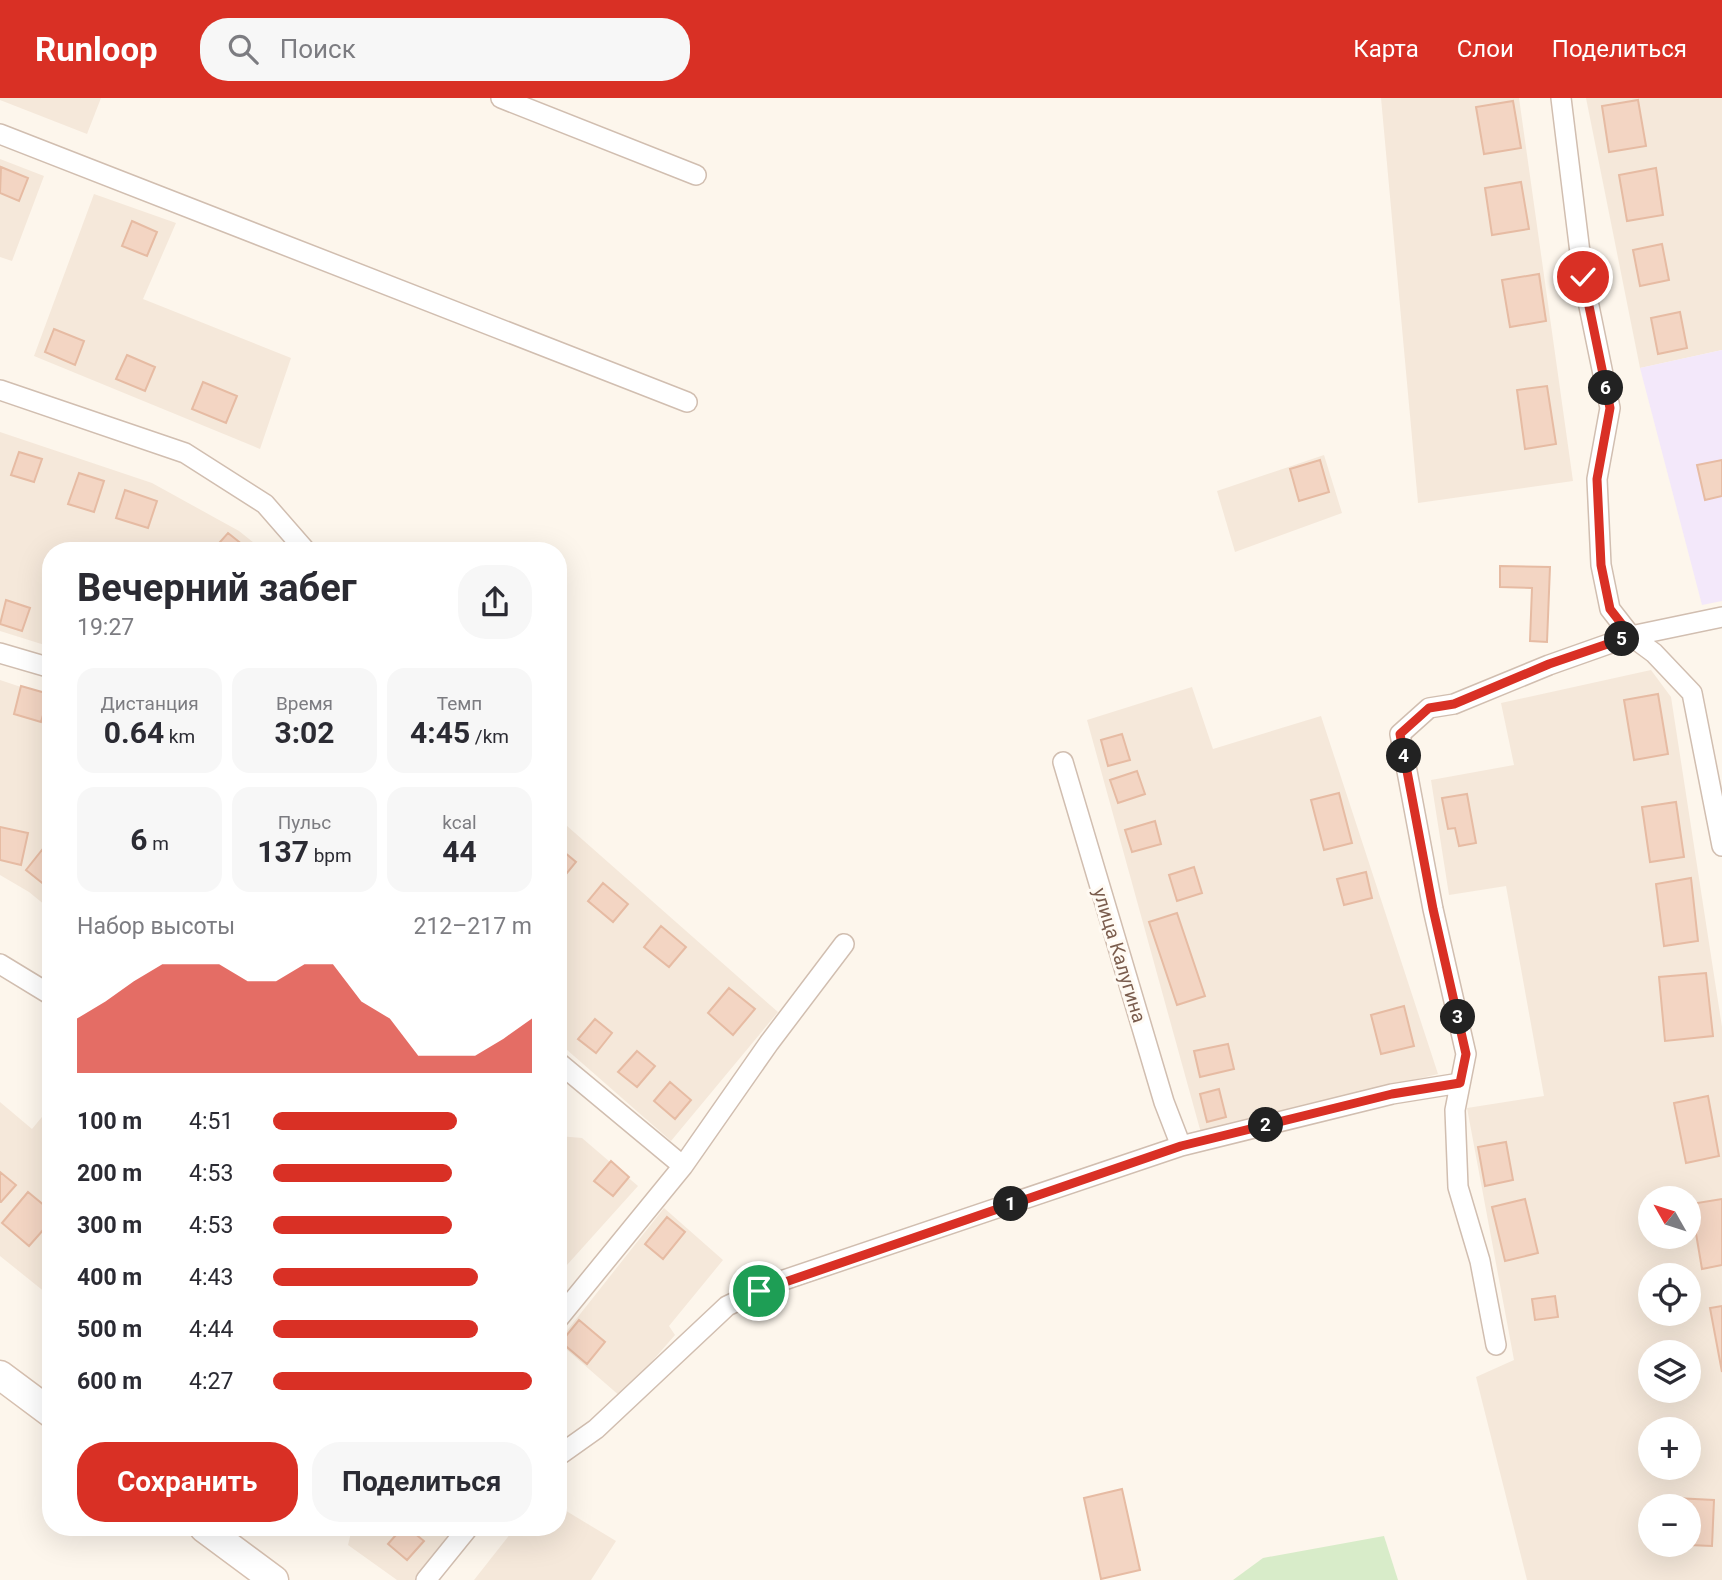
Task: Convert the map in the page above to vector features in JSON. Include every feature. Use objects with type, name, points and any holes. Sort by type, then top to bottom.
[{"type":"main road","points":[[0,1375],[42,1406]]},
{"type":"main road","points":[[215,1536],[274,1580]]},
{"type":"street","points":[[502,98],[696,175]]},
{"type":"street","points":[[1561,98],[1583,277],[1610,408],[1597,479],[1601,565],[1610,609],[1631,636],[1654,653],[1692,693],[1722,846]]},
{"type":"street","points":[[0,134],[687,402]]},
{"type":"street","points":[[0,390],[185,453],[265,504],[298,542]]},
{"type":"street","points":[[1496,1345],[1480,1261],[1458,1187],[1455,1110],[1466,1054],[1433,909],[1400,734],[1429,708],[1454,704],[1549,664],[1631,636],[1722,617]]},
{"type":"street","points":[[0,653],[42,665]]},
{"type":"street","name":"улица Калугина","points":[[1063,762],[1164,1102],[1181,1146]]},
{"type":"street","points":[[567,1308],[683,1166],[844,944]]},
{"type":"street","points":[[0,964],[42,990]]},
{"type":"street","points":[[567,1069],[683,1166]]},
{"type":"street","points":[[567,1450],[596,1429],[727,1306],[775,1283],[1181,1146],[1392,1094],[1460,1083]]},
{"type":"street","points":[[426,1580],[462,1536]]},
{"type":"shaded area","points":[[0,98],[101,98],[87,134]]},
{"type":"shaded area","points":[[1381,98],[1519,98],[1573,481],[1418,503]]},
{"type":"shaded area","points":[[1586,98],[1722,98],[1722,350],[1640,368]]},
{"type":"shaded area","points":[[0,159],[44,176],[12,261],[0,257]]},
{"type":"shaded area","points":[[94,194],[176,223],[143,299],[291,358],[260,449],[34,356]]},
{"type":"shaded area","points":[[1722,350],[1722,601],[1702,605],[1640,368]]},
{"type":"shaded area","points":[[0,432],[152,483],[239,531],[253,542],[42,542],[42,644],[0,631]]},
{"type":"shaded area","points":[[1324,455],[1342,513],[1235,552],[1217,491]]},
{"type":"shaded area","points":[[1651,670],[1671,697],[1722,1027],[1722,1580],[1527,1580],[1476,1377],[1514,1360],[1467,1108],[1544,1096],[1506,886],[1449,895],[1431,780],[1514,765],[1501,703]]},
{"type":"shaded area","points":[[0,680],[42,694],[42,903],[0,875]]},
{"type":"shaded area","points":[[1192,687],[1213,749],[1321,716],[1438,1074],[1201,1133],[1087,720]]},
{"type":"shaded area","points":[[567,826],[778,1012],[671,1141],[567,1050]]},
{"type":"shaded area","points":[[0,1102],[32,1129],[42,1117],[42,1290],[0,1256]]},
{"type":"shaded area","points":[[567,1137],[582,1138],[638,1186],[567,1265]]},
{"type":"shaded area","points":[[664,1208],[723,1260],[669,1326],[675,1335],[621,1397],[567,1350],[567,1331]]},
{"type":"shaded area","points":[[567,1511],[616,1541],[591,1580],[474,1580],[509,1536],[567,1536]]},
{"type":"shaded area","points":[[350,1536],[451,1536],[415,1580],[397,1580],[348,1545]]},
{"type":"green space","points":[[1384,1536],[1398,1580],[1233,1580],[1263,1558]]},
{"type":"building","points":[[1638,100],[1646,146],[1609,152],[1602,106]]},
{"type":"building","points":[[1513,101],[1521,148],[1484,154],[1476,107]]},
{"type":"building","points":[[1,167],[28,178],[19,201],[0,193]]},
{"type":"building","points":[[1656,168],[1663,215],[1627,221],[1619,175]]},
{"type":"building","points":[[1521,182],[1529,229],[1492,235],[1485,188]]},
{"type":"building","points":[[132,221],[157,232],[147,256],[122,246]]},
{"type":"building","points":[[1662,244],[1669,280],[1640,286],[1633,250]]},
{"type":"building","points":[[1539,274],[1546,321],[1510,327],[1502,280]]},
{"type":"building","points":[[1680,312],[1687,348],[1658,354],[1651,318]]},
{"type":"building","points":[[54,329],[84,341],[75,365],[45,352]]},
{"type":"building","points":[[127,355],[155,367],[145,391],[116,379]]},
{"type":"building","points":[[203,382],[237,396],[226,423],[192,409]]},
{"type":"building","points":[[1547,386],[1556,444],[1525,449],[1517,390]]},
{"type":"building","points":[[19,452],[42,459],[34,482],[11,475]]},
{"type":"building","points":[[1320,460],[1329,492],[1299,501],[1290,469]]},
{"type":"building","points":[[1722,460],[1722,496],[1705,500],[1697,465]]},
{"type":"building","points":[[79,473],[104,481],[94,512],[68,504]]},
{"type":"building","points":[[125,490],[157,501],[148,528],[116,518]]},
{"type":"building","points":[[228,533],[239,542],[220,542]]},
{"type":"building","points":[[1500,566],[1550,567],[1547,642],[1530,641],[1532,588],[1500,587]]},
{"type":"building","points":[[6,600],[30,608],[22,631],[0,624]]},
{"type":"building","points":[[21,686],[42,692],[41,722],[14,714]]},
{"type":"building","points":[[1658,694],[1668,754],[1634,760],[1624,700]]},
{"type":"building","points":[[1122,734],[1130,760],[1108,766],[1101,740]]},
{"type":"building","points":[[1137,771],[1145,794],[1118,803],[1110,780]]},
{"type":"building","points":[[1339,793],[1352,843],[1324,850],[1311,800]]},
{"type":"building","points":[[1467,794],[1476,843],[1459,846],[1455,828],[1448,829],[1442,798]]},
{"type":"building","points":[[1676,802],[1684,857],[1650,862],[1642,807]]},
{"type":"building","points":[[1155,821],[1161,844],[1132,852],[1125,830]]},
{"type":"building","points":[[0,827],[28,833],[21,865],[0,860]]},
{"type":"building","points":[[42,850],[42,883],[26,870]]},
{"type":"building","points":[[567,854],[576,862],[567,873]]},
{"type":"building","points":[[1194,867],[1202,893],[1177,901],[1169,875]]},
{"type":"building","points":[[1366,872],[1372,898],[1344,905],[1337,879]]},
{"type":"building","points":[[1691,878],[1698,941],[1664,946],[1656,884]]},
{"type":"building","points":[[603,883],[628,904],[613,922],[588,901]]},
{"type":"building","points":[[1177,913],[1205,996],[1177,1005],[1149,922]]},
{"type":"building","points":[[661,926],[686,947],[669,967],[644,947]]},
{"type":"building","points":[[1706,973],[1713,1036],[1665,1041],[1659,977]]},
{"type":"building","points":[[729,988],[755,1009],[733,1035],[708,1013]]},
{"type":"building","points":[[1404,1006],[1414,1046],[1381,1054],[1371,1015]]},
{"type":"building","points":[[595,1019],[612,1033],[596,1053],[578,1039]]},
{"type":"building","points":[[1228,1044],[1234,1069],[1200,1077],[1194,1051]]},
{"type":"building","points":[[637,1051],[655,1066],[637,1087],[618,1072]]},
{"type":"building","points":[[670,1082],[691,1100],[675,1119],[654,1101]]},
{"type":"building","points":[[1219,1089],[1226,1117],[1207,1122],[1200,1094]]},
{"type":"building","points":[[1708,1096],[1719,1156],[1686,1163],[1674,1103]]},
{"type":"building","points":[[1506,1142],[1513,1180],[1485,1186],[1478,1147]]},
{"type":"building","points":[[611,1161],[629,1177],[613,1196],[594,1181]]},
{"type":"building","points":[[0,1172],[16,1185],[1,1202],[0,1202]]},
{"type":"building","points":[[28,1192],[42,1204],[42,1231],[29,1246],[2,1223]]},
{"type":"building","points":[[1525,1199],[1538,1253],[1505,1261],[1492,1207]]},
{"type":"building","points":[[1722,1199],[1722,1265],[1702,1269],[1699,1250],[1701,1250],[1701,1202]]},
{"type":"building","points":[[667,1217],[685,1232],[663,1259],[645,1244]]},
{"type":"building","points":[[1555,1296],[1558,1317],[1535,1320],[1532,1299]]},
{"type":"building","points":[[1722,1306],[1722,1372],[1710,1308]]},
{"type":"building","points":[[579,1320],[605,1342],[587,1364],[567,1347],[567,1335]]},
{"type":"building","points":[[1122,1489],[1140,1570],[1101,1579],[1084,1498]]},
{"type":"building","points":[[1701,1499],[1714,1500],[1712,1546],[1701,1546]]},
{"type":"building","points":[[395,1536],[418,1536],[424,1541],[407,1560],[388,1544]]},
{"type":"route","points":[[759,1291],[775,1283],[1181,1146],[1392,1094],[1460,1083],[1466,1054],[1433,909],[1400,734],[1429,708],[1454,704],[1549,664],[1631,636],[1610,609],[1601,565],[1597,479],[1610,408],[1583,277]]}]
